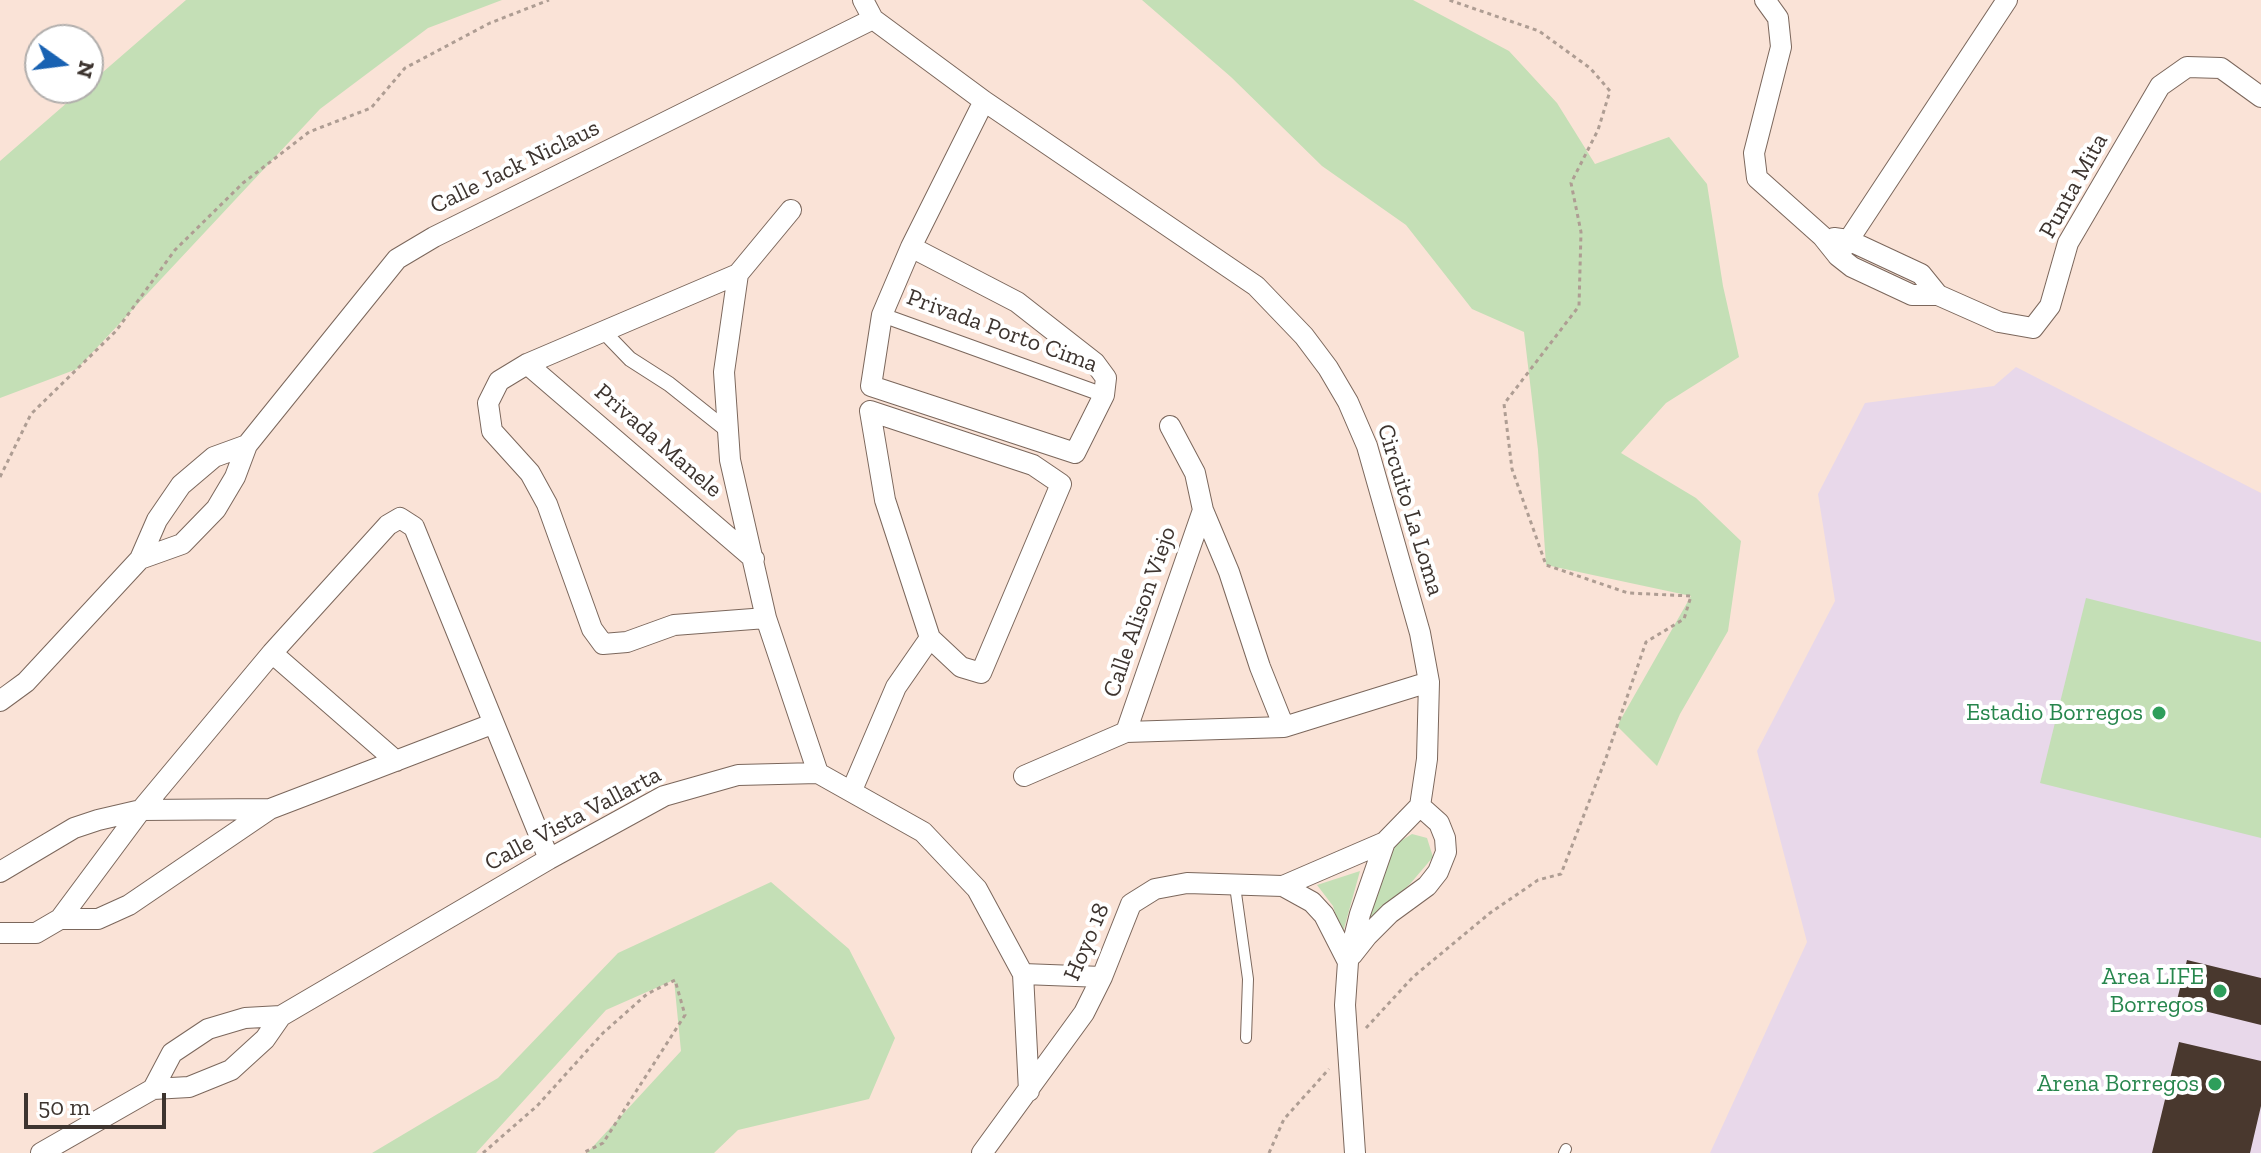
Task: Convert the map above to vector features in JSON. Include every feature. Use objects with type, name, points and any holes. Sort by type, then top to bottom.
[{"type":"street","name":"Circuito La Loma","points":[[863,0],[873,19],[984,101],[1256,286],[1304,336],[1328,368],[1348,402],[1367,446],[1420,633],[1429,682],[1427,759],[1420,806]]},
{"type":"street","name":"Punta Mita","points":[[1765,0],[1778,18],[1781,47],[1754,153],[1757,178],[1822,236],[1843,248],[1921,274],[1938,295],[1999,322],[2033,328],[2050,306],[2068,243],[2160,86],[2187,67],[2221,68],[2261,97]]},
{"type":"street","points":[[1843,248],[2007,0]]},
{"type":"street","name":"Calle Jack Niclaus","points":[[140,559],[182,544],[216,509],[235,477],[247,445],[397,259],[434,237],[873,19]]},
{"type":"street","name":"Privada Porto Cima","points":[[911,247],[1017,302],[1095,363],[1106,378],[1104,395],[1075,453],[871,386],[882,315],[911,247],[984,101]]},
{"type":"street","points":[[766,618],[674,625],[627,642],[603,644],[592,629],[547,504],[530,473],[492,431],[488,403],[499,381],[527,364],[738,274],[791,210]]},
{"type":"street","name":"Privada Manele","points":[[738,274],[724,372],[730,460],[766,618],[818,773]]},
{"type":"street","name":"Privada Porto Cima","points":[[882,315],[1104,395]]},
{"type":"street","name":"Privada Manele","points":[[603,331],[630,359],[669,384],[728,431]]},
{"type":"street","name":"Privada Manele","points":[[527,364],[754,559]]},
{"type":"street","points":[[870,411],[1033,465],[1061,484],[981,673],[961,667],[930,638],[885,500],[870,411]]},
{"type":"street","name":"Calle Alison Viejo","points":[[1170,426],[1195,473],[1203,510],[1229,572],[1260,667],[1284,727]]},
{"type":"street","name":"Calle Jack Niclaus","points":[[0,701],[26,682],[140,559],[157,520],[181,485],[214,457],[247,445]]},
{"type":"street","name":"Calle Alison Viejo","points":[[1126,732],[1203,510]]},
{"type":"street","points":[[0,933],[36,933],[60,919],[141,810],[272,653],[388,525],[400,518],[414,527],[549,859]]},
{"type":"street","points":[[852,790],[896,687],[930,638]]},
{"type":"street","points":[[272,653],[396,761]]},
{"type":"street","name":"Calle Alison Viejo","points":[[1024,776],[1126,732],[1284,727],[1429,682]]},
{"type":"street","points":[[60,919],[98,919],[129,905],[270,809],[492,724]]},
{"type":"street","name":"Calle Vista Vallarta","points":[[41,1153],[153,1089],[189,1087],[231,1070],[265,1039],[281,1016],[549,859],[664,796],[738,775],[818,773],[923,832],[977,889],[1023,974],[1029,1091]]},
{"type":"street","points":[[1348,962],[1367,936],[1390,913],[1427,886],[1438,872],[1446,852],[1445,838],[1439,823],[1420,806],[1385,842],[1360,914],[1348,962],[1345,1005],[1355,1153]]},
{"type":"street","points":[[0,872],[74,828],[141,810],[270,809]]},
{"type":"street","name":"Hoyo 18","points":[[982,1153],[1084,1013],[1131,904],[1155,889],[1187,883],[1283,886],[1385,842]]},
{"type":"street","points":[[1283,886],[1312,902],[1324,915],[1348,962]]},
{"type":"street","points":[[1023,974],[1102,977]]},
{"type":"street","name":"Calle Vista Vallarta","points":[[153,1089],[172,1053],[208,1029],[245,1018],[281,1016]]},
{"type":"lane","points":[[1235,886],[1248,979],[1246,1038]]},
{"type":"path","points":[[0,477],[31,414],[116,331],[175,250],[243,183],[309,132],[371,108],[405,68],[490,23],[549,0]]},
{"type":"path","points":[[1269,1153],[1284,1119],[1413,977],[1490,913],[1538,880],[1561,874],[1646,642],[1684,619],[1691,596],[1628,593],[1546,565],[1512,469],[1504,404],[1579,306],[1581,232],[1571,183],[1598,130],[1610,91],[1590,68],[1539,31],[1449,0]]},
{"type":"path","points":[[483,1153],[537,1106],[603,1033],[647,994],[675,980],[685,1015],[603,1143],[583,1153]]},
{"type":"shaded area","points":[[2016,367],[2261,493],[2261,1153],[1710,1153],[1807,942],[1757,751],[1835,601],[1818,494],[1865,403],[1994,386]]},
{"type":"green space","points":[[186,0],[502,0],[428,28],[320,109],[77,369],[0,398],[0,161],[66,104],[104,104],[104,71]]},
{"type":"green space","points":[[1142,0],[1413,0],[1509,51],[1557,103],[1595,164],[1669,137],[1707,184],[1723,286],[1739,357],[1666,403],[1621,453],[1696,498],[1741,541],[1728,631],[1680,714],[1657,766],[1617,726],[1691,596],[1546,565],[1538,450],[1524,332],[1472,309],[1406,225],[1322,166],[1231,77]]},
{"type":"green space","name":"Estadio Borregos","points":[[2086,598],[2261,642],[2261,838],[2040,783]]},
{"type":"green space","points":[[1412,834],[1427,838],[1433,857],[1410,884],[1363,927],[1394,845]]},
{"type":"green space","points":[[1360,871],[1342,936],[1333,906],[1317,885]]},
{"type":"green space","points":[[771,882],[849,949],[895,1038],[869,1099],[738,1130],[714,1153],[587,1153],[681,1051],[674,980],[606,1010],[476,1153],[372,1153],[498,1078],[618,953]]},
{"type":"building","name":"Area LIFE Borregos","points":[[2187,960],[2261,978],[2261,1025],[2176,1004]]},
{"type":"building","name":"Arena Borregos","points":[[2179,1042],[2261,1061],[2261,1106],[2250,1153],[2152,1153]]},
{"type":"place","name":"Estadio Borregos","points":[[2159,713]]},
{"type":"place","name":"Area LIFE Borregos","points":[[2220,991]]},
{"type":"place","name":"Arena Borregos","points":[[2215,1084]]}]
